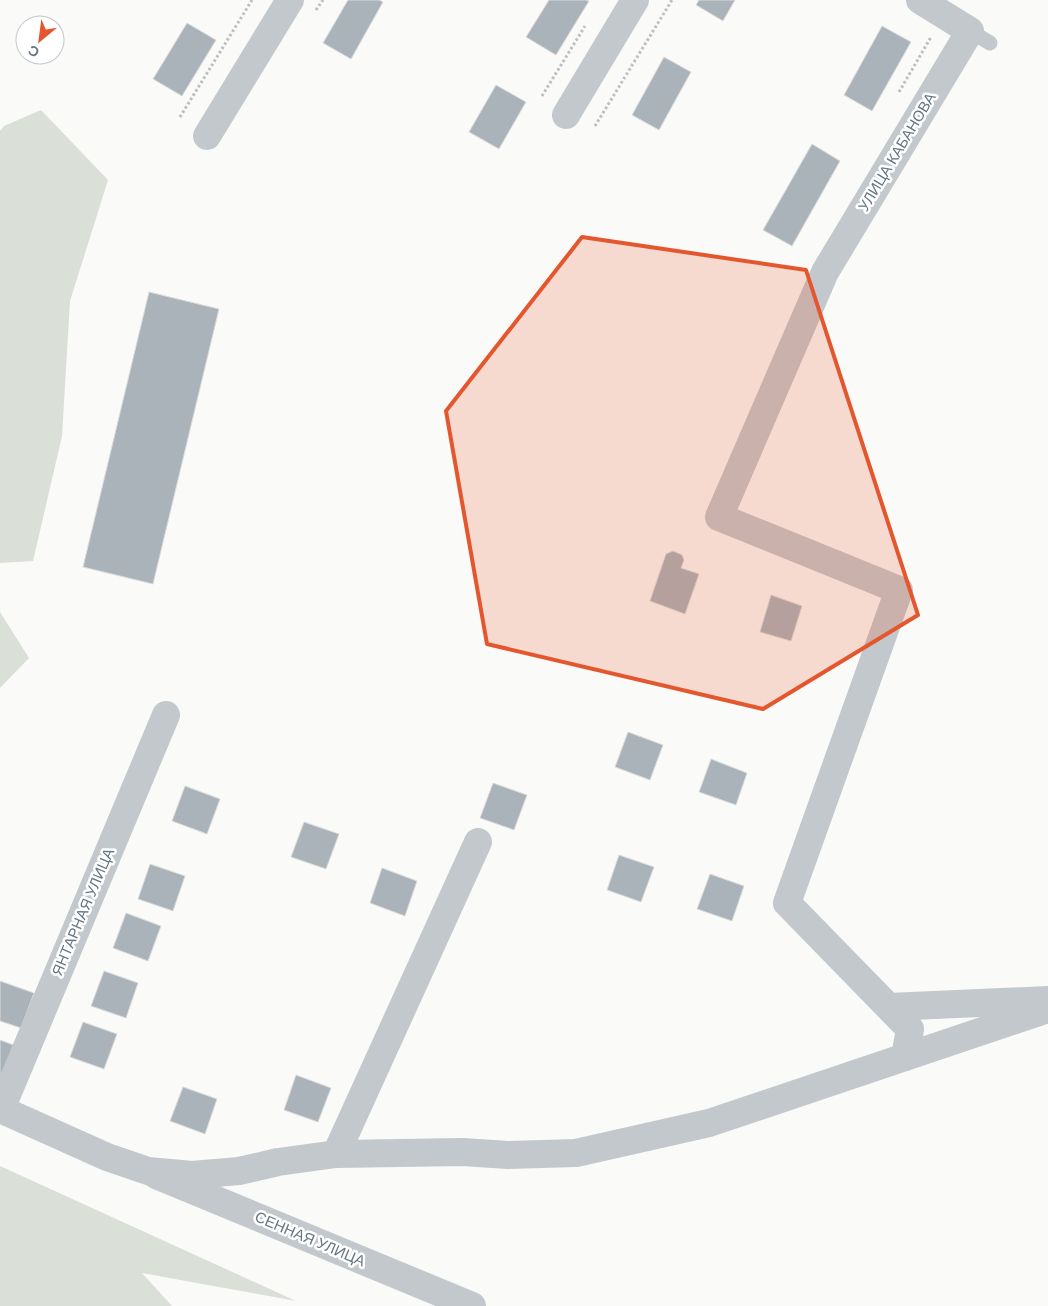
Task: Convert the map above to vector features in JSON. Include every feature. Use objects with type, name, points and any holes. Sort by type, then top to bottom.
[{"type":"street","points":[[207,136],[290,0]]},
{"type":"street","points":[[566,115],[635,0]]},
{"type":"street","name":"УЛИЦА КАБАНОВА","points":[[889,1007],[786,903],[899,590],[719,517],[825,272],[980,37],[920,0]]},
{"type":"street","name":"ЯНТАРНАЯ УЛИЦА","points":[[0,1109],[166,716]]},
{"type":"street","points":[[336,1154],[478,842]]},
{"type":"street","points":[[889,1007],[1048,1000]]},
{"type":"street","points":[[889,1007],[910,1029],[904,1058]]},
{"type":"street","points":[[0,1109],[107,1157],[148,1171],[192,1175],[239,1171],[278,1162],[336,1154],[463,1152],[508,1155],[576,1153],[709,1123],[1048,1009]]},
{"type":"street","name":"СЕННАЯ УЛИЦА","points":[[148,1171],[472,1306]]},
{"type":"path","points":[[180,117],[252,0]]},
{"type":"path","points":[[595,126],[672,0]]},
{"type":"path","points":[[542,96],[586,24]]},
{"type":"highlighted area","points":[[582,237],[806,270],[918,615],[763,709],[487,644],[446,411]]},
{"type":"shaded area","points":[[41,110],[108,180],[70,301],[62,436],[33,561],[0,563],[0,131],[4,126]]},
{"type":"shaded area","points":[[0,612],[29,658],[0,688]]},
{"type":"shaded area","points":[[0,1166],[296,1301],[142,1273],[172,1306],[0,1306]]},
{"type":"building","points":[[348,0],[379,0],[383,2],[351,59],[323,43]]},
{"type":"building","points":[[549,0],[589,1],[556,55],[526,37]]},
{"type":"building","points":[[699,0],[735,0],[723,21],[696,5]]},
{"type":"building","points":[[187,23],[216,40],[182,96],[153,79]]},
{"type":"building","points":[[882,26],[911,42],[872,111],[844,95]]},
{"type":"building","points":[[664,57],[691,72],[659,130],[632,115]]},
{"type":"building","points":[[496,85],[526,102],[499,149],[469,132]]},
{"type":"building","points":[[812,144],[840,161],[792,246],[763,230]]},
{"type":"building","points":[[149,292],[219,309],[153,584],[83,567]]},
{"type":"building","points":[[673,551],[682,555],[684,560],[681,568],[699,574],[685,614],[650,601],[666,554]]},
{"type":"building","points":[[771,595],[802,606],[791,641],[760,632]]},
{"type":"building","points":[[628,732],[663,745],[650,780],[615,767]]},
{"type":"building","points":[[711,759],[747,773],[736,805],[699,792]]},
{"type":"building","points":[[493,783],[527,795],[514,830],[480,818]]},
{"type":"building","points":[[185,786],[220,799],[207,834],[172,821]]},
{"type":"building","points":[[304,822],[339,834],[326,869],[291,857]]},
{"type":"building","points":[[619,855],[654,867],[641,902],[607,890]]},
{"type":"building","points":[[150,864],[185,876],[173,911],[138,899]]},
{"type":"building","points":[[382,868],[417,881],[405,916],[370,903]]},
{"type":"building","points":[[710,874],[744,886],[732,921],[697,909]]},
{"type":"building","points":[[126,913],[161,926],[148,961],[113,948]]},
{"type":"building","points":[[104,971],[138,983],[126,1018],[91,1006]]},
{"type":"building","points":[[0,981],[34,993],[21,1028],[0,1021]]},
{"type":"building","points":[[83,1022],[117,1034],[104,1069],[70,1057]]},
{"type":"building","points":[[0,1040],[16,1046],[0,1080]]},
{"type":"building","points":[[296,1075],[331,1088],[318,1122],[284,1110]]},
{"type":"building","points":[[183,1087],[217,1099],[205,1134],[170,1121]]}]
